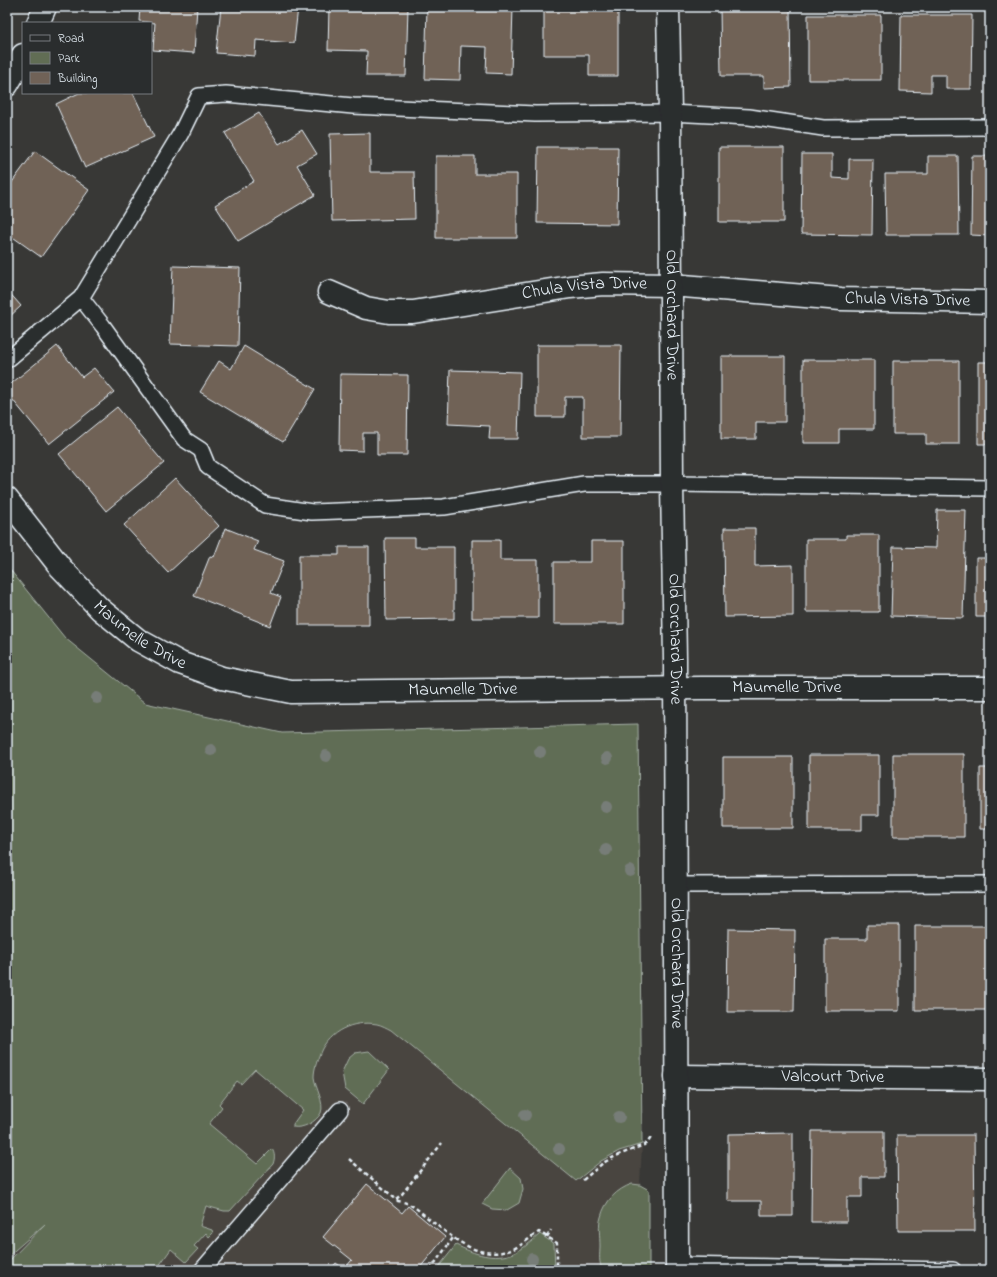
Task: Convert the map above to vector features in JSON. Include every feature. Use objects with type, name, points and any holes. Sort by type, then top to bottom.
[{"type":"street","points":[[38,22],[45,7]]},
{"type":"street","name":"Old Orchard Drive","points":[[668,7],[675,688],[678,1268]]},
{"type":"street","points":[[7,85],[22,57]]},
{"type":"street","name":"Chula Vista Drive","points":[[329,292],[366,308],[389,312],[412,312],[603,284],[671,286],[841,299],[990,302]]},
{"type":"street","name":"Maumelle Drive","points":[[7,499],[61,568],[100,609],[138,640],[180,663],[222,678],[291,692],[675,688],[990,688]]},
{"type":"street","name":"Valcourt Drive","points":[[676,1076],[990,1079]]},
{"type":"lane","points":[[7,360],[81,298],[181,133],[199,96],[226,94],[353,106],[535,114],[670,113],[749,117],[823,128],[990,127]]},
{"type":"lane","points":[[81,298],[103,326],[184,439],[201,450],[208,467],[265,505],[312,512],[444,507],[584,484],[990,488]]},
{"type":"lane","points":[[675,885],[990,884]]},
{"type":"lane","points":[[202,1270],[340,1110]]},
{"type":"lane","points":[[678,1268],[954,1270]]},
{"type":"path","points":[[583,1180],[603,1163],[644,1145],[648,1142],[652,1135]]},
{"type":"path","points":[[396,1199],[402,1194],[442,1144]]},
{"type":"path","points":[[349,1159],[398,1201],[409,1203],[453,1238],[469,1248],[483,1252],[498,1253],[512,1250],[539,1232],[547,1236],[557,1243],[557,1270]]},
{"type":"path","points":[[547,1236],[551,1230]]},
{"type":"path","points":[[430,1270],[453,1238]]},
{"type":"shaded area","points":[[7,566],[65,638],[145,703],[282,733],[638,724],[642,1144],[640,1185],[640,1270],[7,1270]]},
{"type":"green space","points":[[7,566],[65,638],[145,703],[282,733],[638,724],[642,1144],[619,1151],[601,1161],[576,1181],[391,1030],[377,1024],[359,1024],[336,1033],[324,1045],[320,1053],[315,1068],[314,1077],[321,1100],[322,1109],[319,1116],[309,1124],[301,1127],[293,1127],[293,1124],[303,1110],[255,1069],[241,1084],[237,1081],[219,1104],[222,1107],[209,1124],[257,1164],[272,1149],[274,1160],[273,1164],[230,1211],[224,1211],[206,1206],[200,1226],[212,1230],[213,1233],[209,1237],[206,1233],[194,1246],[198,1249],[186,1262],[171,1249],[156,1270],[7,1270],[7,1263],[45,1224],[7,1257]]},
{"type":"green space","points":[[369,1051],[389,1070],[363,1104],[345,1089],[342,1072],[348,1059],[355,1053]]},
{"type":"green space","points":[[510,1168],[521,1178],[523,1189],[519,1203],[507,1210],[492,1209],[482,1204]]},
{"type":"green space","points":[[632,1184],[640,1185],[649,1190],[649,1270],[603,1270],[600,1261],[599,1227],[603,1211],[612,1196],[621,1189]]},
{"type":"green space","points":[[540,1234],[554,1244],[555,1270],[437,1269],[456,1245],[477,1254],[492,1256],[507,1255],[514,1253],[527,1245]]},
{"type":"building","points":[[140,7],[197,7],[194,53],[153,50],[155,23],[139,21]]},
{"type":"building","points":[[221,7],[298,7],[294,43],[256,40],[255,56],[216,53]]},
{"type":"building","points":[[329,7],[408,7],[406,76],[366,76],[367,51],[328,50]]},
{"type":"building","points":[[427,7],[513,7],[511,74],[486,73],[487,47],[461,46],[460,80],[425,79]]},
{"type":"building","points":[[544,7],[618,7],[618,76],[589,76],[589,55],[544,55]]},
{"type":"building","points":[[720,7],[790,7],[791,87],[764,88],[764,76],[721,76]]},
{"type":"building","points":[[808,15],[881,15],[881,80],[808,80]]},
{"type":"building","points":[[901,15],[972,15],[971,89],[946,89],[946,75],[931,75],[931,92],[900,91]]},
{"type":"building","points":[[77,94],[133,94],[154,137],[85,168],[56,104]]},
{"type":"building","points":[[259,113],[279,144],[302,130],[317,154],[297,165],[315,195],[238,241],[215,205],[254,181],[225,133]]},
{"type":"building","points":[[370,133],[370,172],[414,172],[415,219],[332,221],[330,134]]},
{"type":"building","points":[[538,147],[618,147],[617,224],[537,223]]},
{"type":"building","points":[[719,147],[784,147],[784,222],[719,222]]},
{"type":"building","points":[[35,151],[89,190],[41,257],[7,233],[7,189]]},
{"type":"building","points":[[802,154],[832,154],[832,178],[849,179],[849,159],[873,159],[872,235],[801,234]]},
{"type":"building","points":[[436,156],[475,156],[475,174],[517,174],[517,238],[436,238]]},
{"type":"building","points":[[928,156],[958,156],[959,235],[886,235],[885,174],[928,174]]},
{"type":"building","points":[[972,156],[990,156],[990,236],[971,235]]},
{"type":"building","points":[[173,266],[240,268],[238,346],[170,344]]},
{"type":"building","points":[[7,290],[21,306],[7,319]]},
{"type":"building","points":[[537,345],[621,345],[620,437],[583,437],[583,397],[565,397],[565,417],[537,417]]},
{"type":"building","points":[[57,346],[82,377],[94,368],[114,392],[49,444],[7,393],[7,387]]},
{"type":"building","points":[[244,346],[315,389],[283,442],[200,392],[219,361],[231,369]]},
{"type":"building","points":[[721,356],[785,356],[785,422],[756,422],[756,439],[721,439]]},
{"type":"building","points":[[803,360],[874,360],[874,429],[839,429],[839,443],[803,443]]},
{"type":"building","points":[[893,361],[959,361],[959,444],[926,444],[926,434],[893,434]]},
{"type":"building","points":[[978,362],[990,362],[990,444],[978,444]]},
{"type":"building","points":[[450,370],[520,372],[518,439],[489,439],[490,426],[448,424]]},
{"type":"building","points":[[340,374],[408,375],[407,455],[377,455],[377,433],[363,433],[363,451],[339,450]]},
{"type":"building","points":[[117,407],[164,463],[106,511],[59,454]]},
{"type":"building","points":[[175,478],[219,526],[168,573],[124,525]]},
{"type":"building","points":[[937,510],[966,510],[963,618],[891,616],[893,547],[936,548]]},
{"type":"building","points":[[225,528],[258,541],[254,550],[284,561],[271,593],[281,597],[270,626],[194,596],[210,556],[214,557]]},
{"type":"building","points":[[724,528],[755,528],[755,566],[793,565],[793,616],[725,617]]},
{"type":"building","points":[[846,535],[879,535],[879,612],[806,612],[806,539],[846,539]]},
{"type":"building","points":[[385,538],[415,538],[415,547],[454,547],[454,619],[386,620]]},
{"type":"building","points":[[472,540],[500,540],[500,560],[538,560],[538,618],[472,618]]},
{"type":"building","points":[[591,541],[624,541],[624,624],[554,624],[554,562],[591,562]]},
{"type":"building","points":[[339,547],[369,547],[369,625],[299,625],[299,555],[339,555]]},
{"type":"building","points":[[976,558],[990,558],[990,617],[976,617]]},
{"type":"building","points":[[893,754],[964,754],[964,837],[893,837]]},
{"type":"building","points":[[809,755],[879,755],[879,815],[862,815],[862,830],[809,830]]},
{"type":"building","points":[[723,757],[793,757],[793,828],[723,828]]},
{"type":"building","points":[[980,768],[990,768],[990,829],[980,829]]},
{"type":"building","points":[[867,925],[899,925],[899,1011],[825,1011],[825,939],[867,939]]},
{"type":"building","points":[[915,926],[988,926],[988,1010],[915,1010]]},
{"type":"building","points":[[728,929],[795,930],[794,1012],[727,1012]]},
{"type":"building","points":[[812,1131],[884,1131],[884,1177],[862,1177],[862,1197],[847,1197],[847,1222],[811,1222]]},
{"type":"building","points":[[793,1133],[793,1216],[761,1216],[761,1201],[728,1201],[728,1134]]},
{"type":"building","points":[[897,1135],[974,1135],[975,1231],[898,1231]]},
{"type":"building","points":[[990,1136],[990,1224],[989,1224]]},
{"type":"building","points":[[367,1184],[402,1213],[408,1206],[445,1237],[419,1269],[420,1270],[330,1270],[336,1263],[344,1269],[352,1260],[323,1237]]}]
